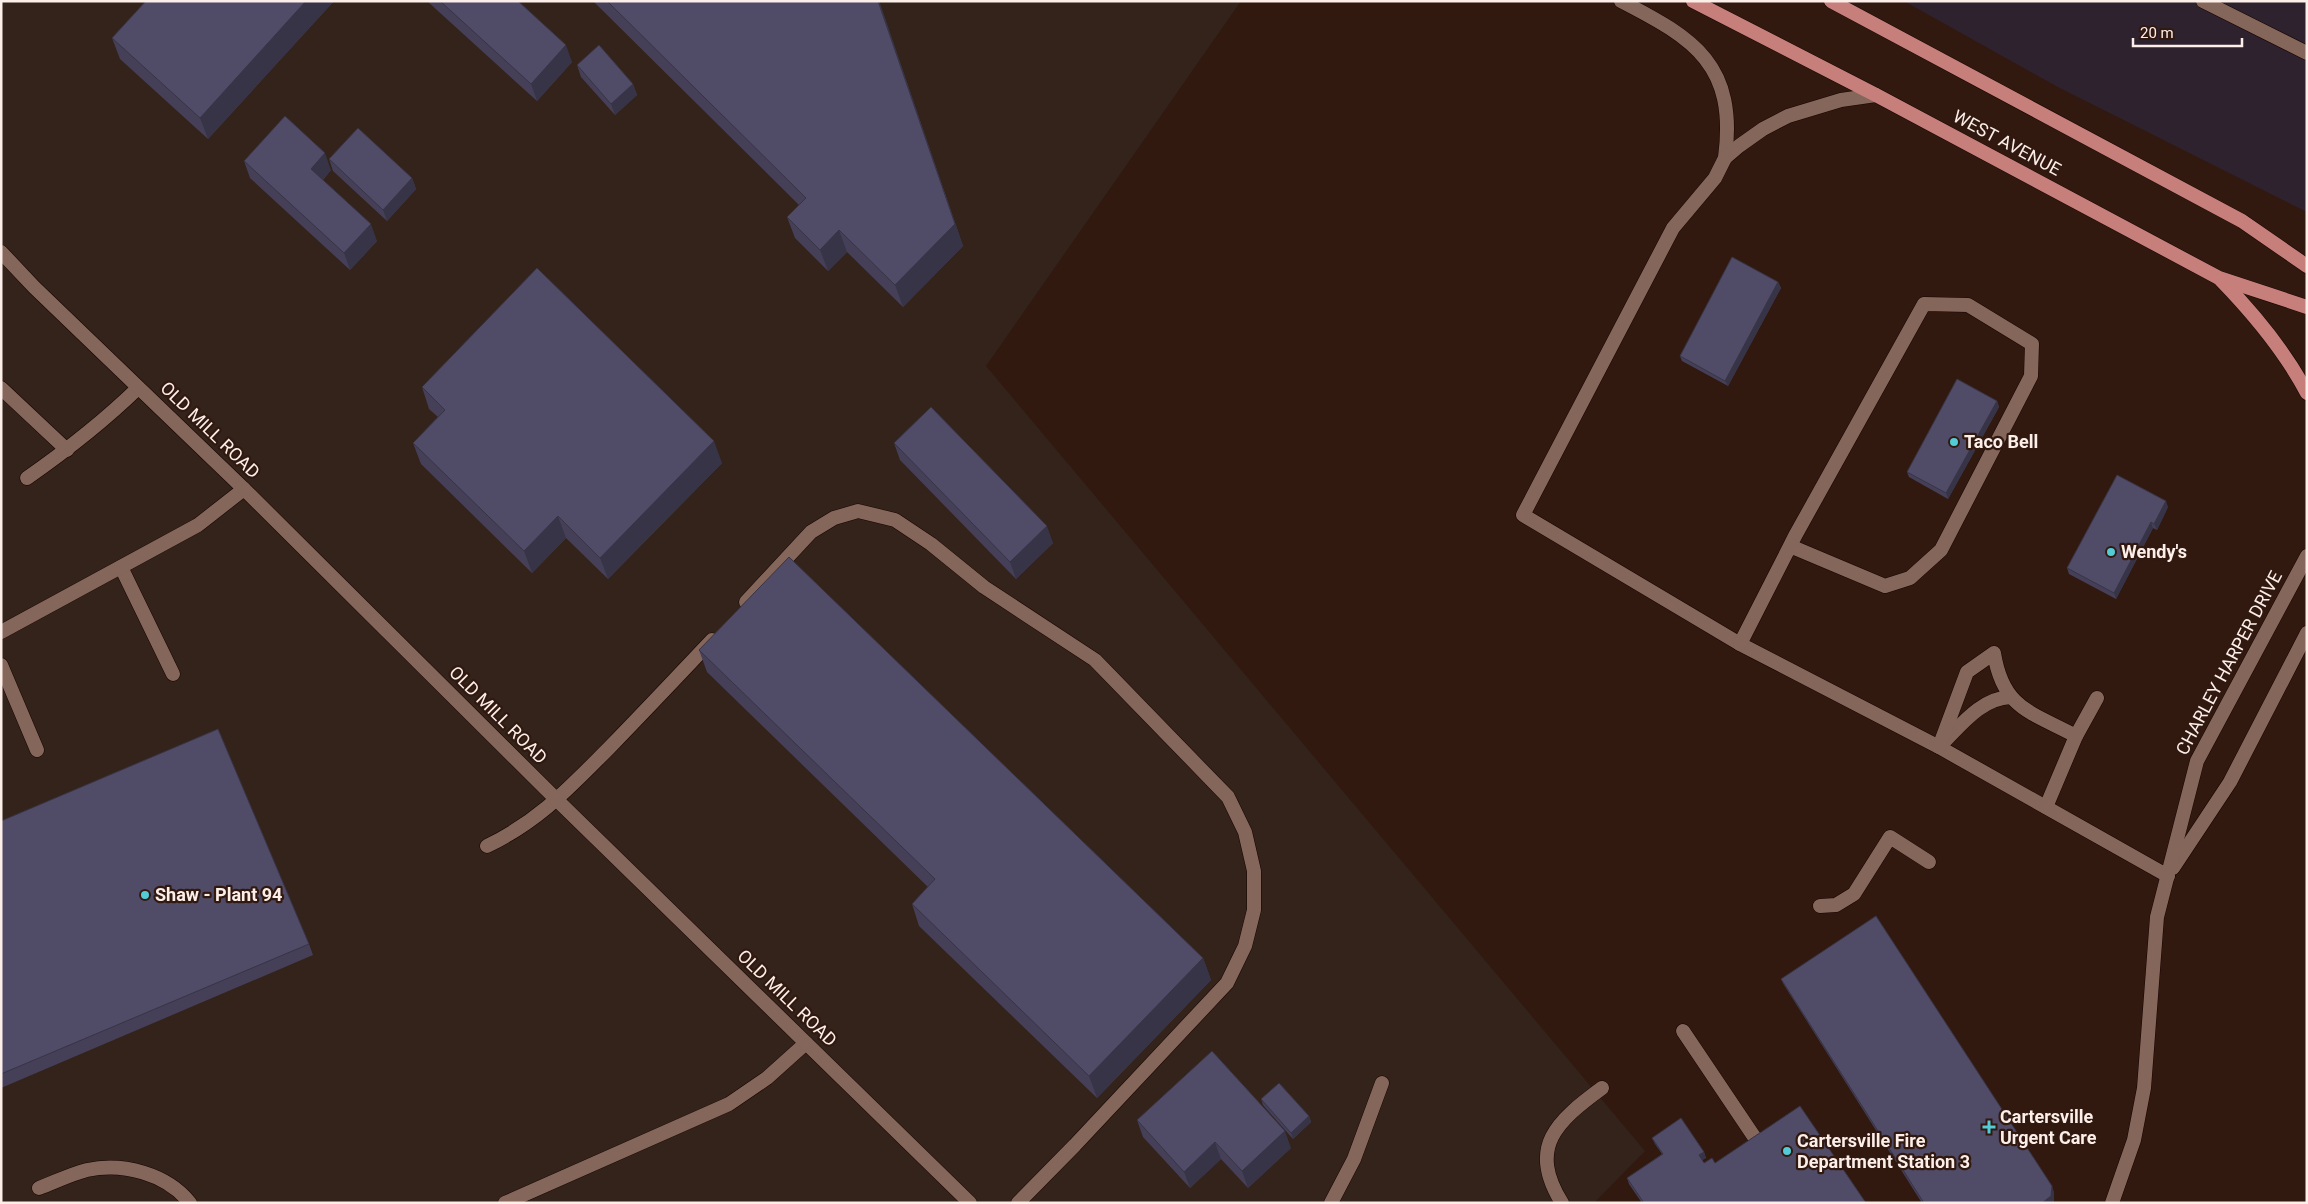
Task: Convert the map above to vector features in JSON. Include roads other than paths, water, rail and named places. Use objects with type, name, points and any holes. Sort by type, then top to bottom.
[{"type":"main road","name":"WEST AVENUE","points":[[1693,1],[1876,95],[2219,278],[2307,307]]},
{"type":"main road","points":[[1831,1],[2242,220],[2307,266]]},
{"type":"main road","points":[[2219,278],[2274,341],[2307,393]]},
{"type":"street","points":[[1621,1],[1666,24],[1686,38],[1703,55],[1714,73],[1726,108],[1728,134],[1726,158]]},
{"type":"street","points":[[2203,1],[2307,53]]},
{"type":"street","points":[[1876,95],[1841,100],[1788,116],[1755,135],[1726,158],[1715,178],[1672,228],[1524,515],[1740,644],[1939,747],[2168,876]]},
{"type":"street","name":"OLD MILL ROAD","points":[[1,252],[34,287],[244,489],[557,800],[970,1203]]},
{"type":"street","points":[[1740,644],[1790,546],[1924,304],[1968,306],[2032,344],[2031,376],[1941,550],[1910,578],[1885,586],[1790,546]]},
{"type":"street","points":[[1,388],[67,450]]},
{"type":"street","points":[[27,478],[67,450],[107,418],[138,388]]},
{"type":"street","points":[[1,632],[198,525],[244,489]]},
{"type":"street","points":[[734,616],[811,532],[834,518],[858,511],[895,520],[931,544],[984,587],[1094,660],[1228,797],[1245,832],[1254,871],[1254,910],[1245,946],[1227,983],[1018,1203]]},
{"type":"street","name":"CHARLEY HARPER DRIVE","points":[[2112,1203],[2134,1140],[2144,1088],[2157,917],[2197,761],[2307,556]]},
{"type":"street","points":[[121,567],[173,674]]},
{"type":"street","points":[[488,846],[516,832],[557,800],[661,695],[720,630]]},
{"type":"street","name":"CHARLEY HARPER DRIVE","points":[[2168,876],[2230,782],[2307,633]]},
{"type":"street","points":[[1939,747],[1967,672],[1994,653],[1997,670],[2017,705],[2076,736]]},
{"type":"street","points":[[1,665],[37,750]]},
{"type":"street","points":[[1939,747],[1978,709],[1991,701],[2011,697]]},
{"type":"street","points":[[2046,807],[2076,736],[2098,698]]},
{"type":"street","points":[[1820,906],[1836,904],[1854,894],[1890,837],[1929,862]]},
{"type":"street","points":[[1683,1031],[1774,1165]]},
{"type":"street","points":[[505,1203],[729,1104],[767,1078],[806,1042]]},
{"type":"street","points":[[1331,1203],[1354,1159],[1382,1083]]},
{"type":"street","points":[[1562,1203],[1550,1182],[1546,1165],[1553,1134],[1578,1105],[1602,1088]]},
{"type":"street","points":[[40,1188],[88,1170],[120,1168],[151,1174],[172,1184],[190,1203]]},
{"type":"place","name":"Taco Bell","points":[[1954,442]]},
{"type":"place","name":"Wendy's","points":[[2111,552]]},
{"type":"place","name":"Shaw - Plant 94","points":[[145,895]]},
{"type":"place","name":"Cartersville Urgent Care","points":[[1989,1127]]},
{"type":"place","name":"Cartersville Fire Department Station 3","points":[[1787,1151]]}]
